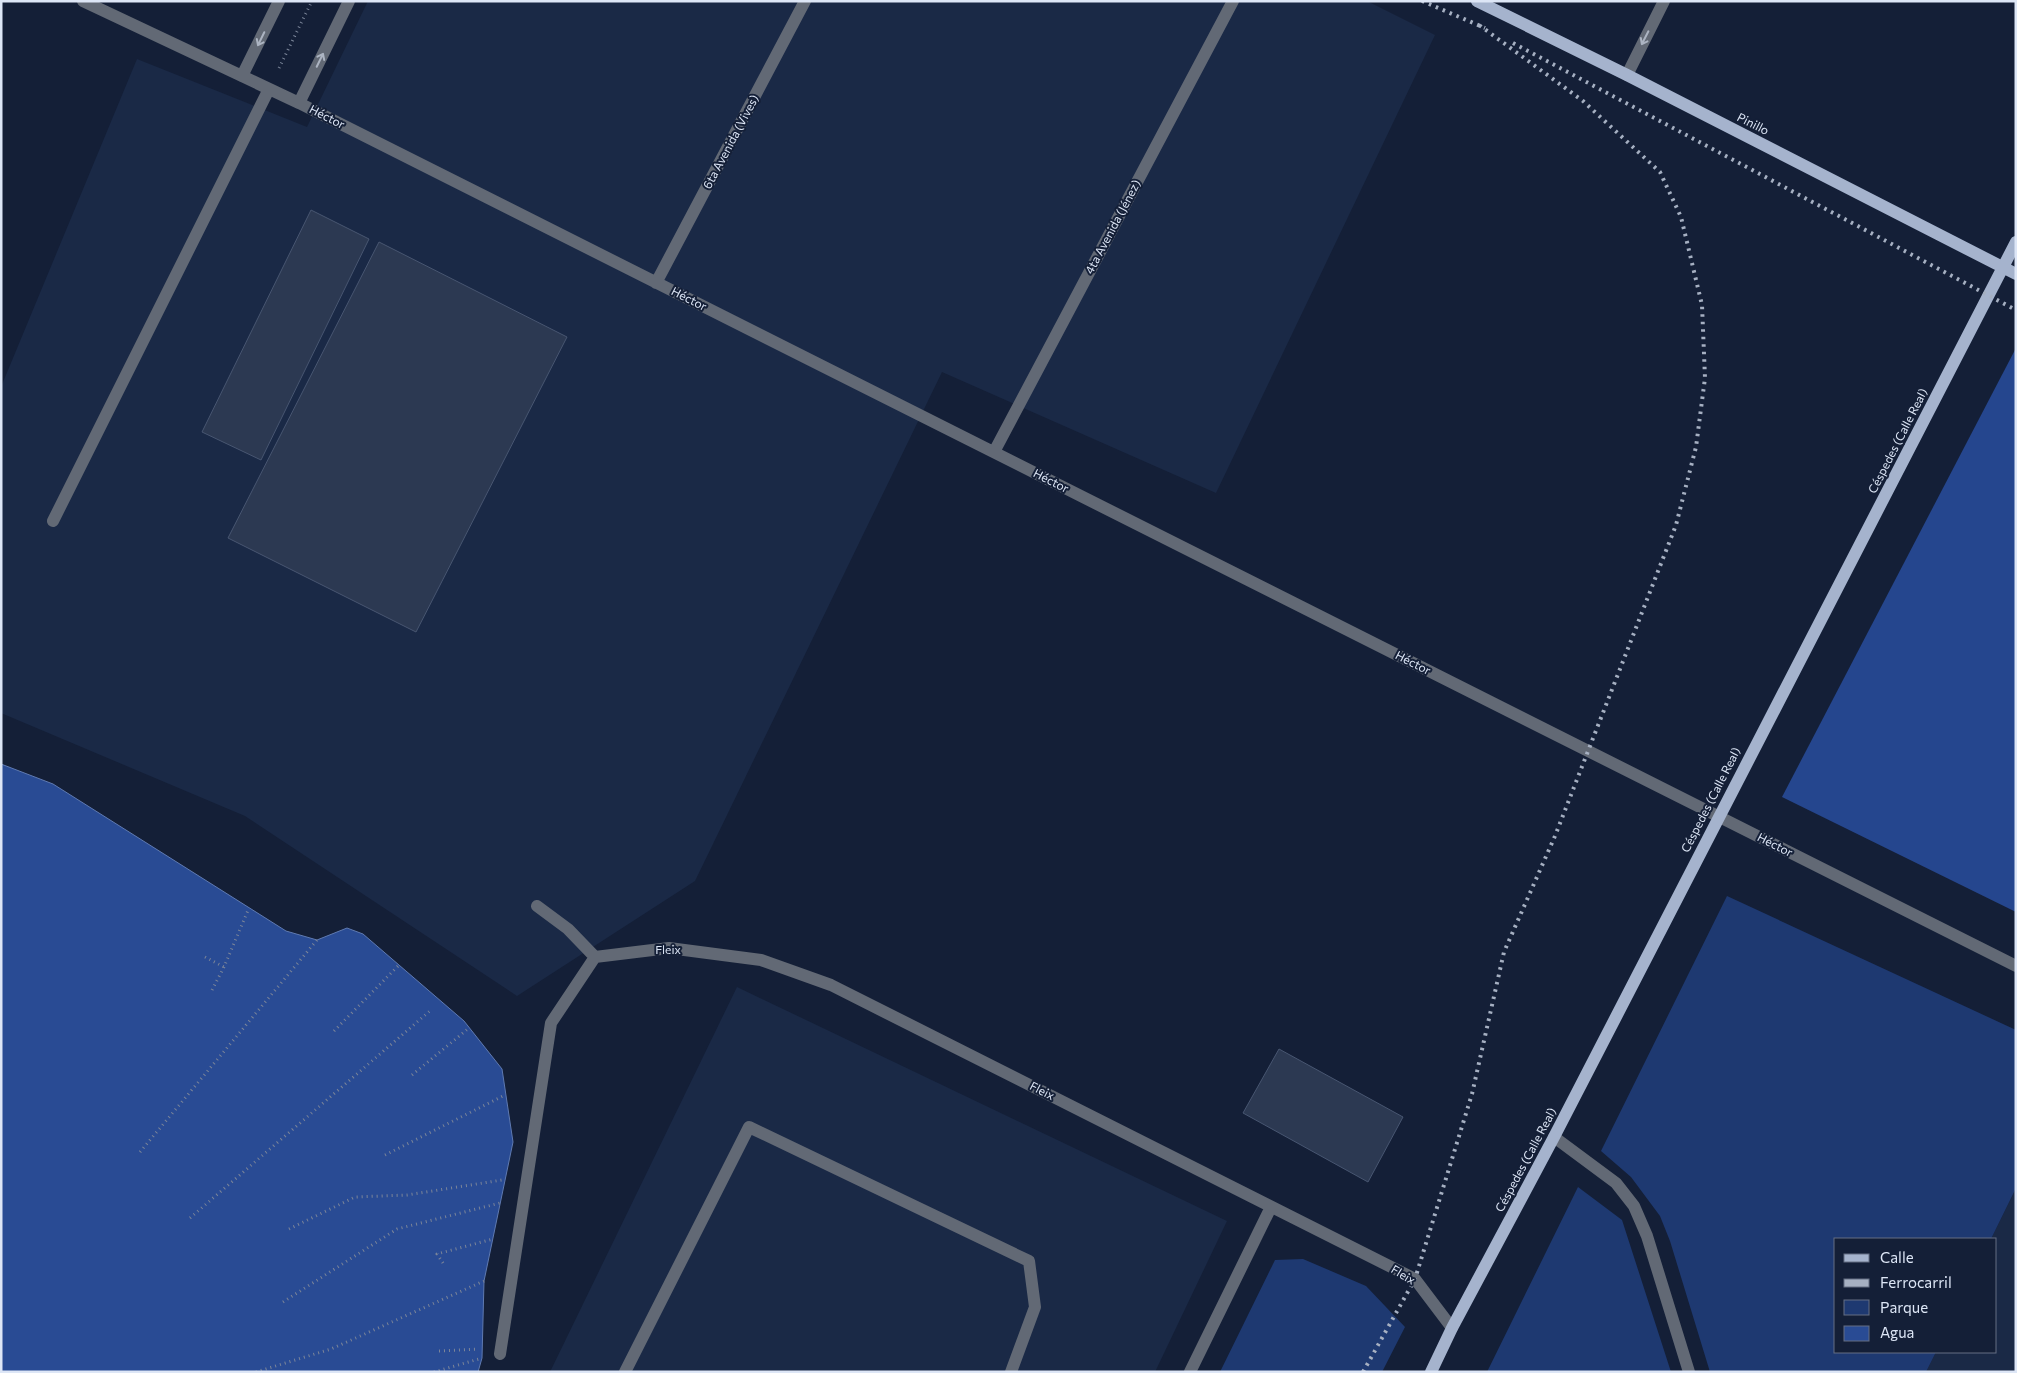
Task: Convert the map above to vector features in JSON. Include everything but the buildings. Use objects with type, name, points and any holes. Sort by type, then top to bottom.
[{"type":"main road","name":"Pinillo","points":[[1477,1],[1627,75],[2016,274]]},
{"type":"main road","name":"Céspedes (Calle Real)","points":[[1431,1372],[1452,1328],[1554,1137],[2016,242]]},
{"type":"street","name":"Héctor","points":[[83,1],[299,103],[2016,966]]},
{"type":"street","points":[[242,76],[279,1]]},
{"type":"street","points":[[299,103],[349,1]]},
{"type":"street","name":"6ta Avenida (Vives)","points":[[656,283],[805,1]]},
{"type":"street","name":"4ta Avenida (Jénez)","points":[[994,452],[1233,1]]},
{"type":"street","points":[[1627,75],[1664,1]]},
{"type":"street","points":[[53,522],[268,89]]},
{"type":"street","points":[[500,1354],[551,1023],[595,957],[583,942],[537,906]]},
{"type":"street","name":"Fleix","points":[[595,957],[669,948],[761,960],[831,984],[1415,1279],[1452,1328]]},
{"type":"street","points":[[626,1372],[749,1127],[1029,1261],[1035,1308],[1011,1372]]},
{"type":"street","points":[[1554,1137],[1616,1183],[1634,1206],[1647,1236],[1690,1372]]},
{"type":"street","points":[[1190,1372],[1271,1207]]},
{"type":"path","points":[[268,89],[312,1]]},
{"type":"path","points":[[212,990],[249,908]]},
{"type":"path","points":[[140,1152],[317,940]]},
{"type":"path","points":[[205,957],[224,967]]},
{"type":"path","points":[[334,1031],[399,965]]},
{"type":"path","points":[[190,1218],[431,1010]]},
{"type":"path","points":[[412,1075],[469,1028]]},
{"type":"path","points":[[385,1155],[506,1095]]},
{"type":"path","points":[[289,1229],[355,1197],[407,1195],[505,1179]]},
{"type":"path","points":[[282,1302],[398,1229],[501,1203]]},
{"type":"path","points":[[443,1263],[438,1254],[494,1239]]},
{"type":"path","points":[[256,1372],[332,1349],[484,1281]]},
{"type":"path","points":[[439,1351],[482,1348]]},
{"type":"path","points":[[434,1372],[482,1358]]},
{"type":"shaded area","points":[[368,1],[1367,1],[1435,35],[1216,493],[942,372],[695,881],[517,996],[245,816],[1,713],[1,387],[137,59],[307,127]]},
{"type":"shaded area","points":[[2016,348],[2016,912],[1782,797]]},
{"type":"shaded area","points":[[737,987],[1227,1221],[1155,1372],[550,1372]]},
{"type":"shaded area","points":[[2016,1188],[2016,1372],[1926,1372],[1936,1353],[1997,1353],[1997,1238],[1991,1238]]},
{"type":"green space","points":[[1727,896],[2016,1030],[2016,1188],[1991,1238],[1834,1238],[1834,1353],[1936,1353],[1926,1372],[1710,1372],[1670,1241],[1660,1216],[1631,1177],[1601,1151]]},
{"type":"green space","points":[[1578,1187],[1622,1220],[1671,1372],[1487,1372]]},
{"type":"green space","points":[[1303,1259],[1366,1286],[1405,1327],[1382,1372],[1220,1372],[1275,1260]]},
{"type":"water","points":[[1,764],[53,784],[286,931],[317,940],[347,928],[363,934],[464,1021],[502,1069],[513,1142],[484,1281],[482,1358],[478,1372],[1,1372]]},
{"type":"railway","points":[[1422,1],[1485,28]]},
{"type":"railway","points":[[1363,1372],[1415,1279],[1472,1094],[1504,952],[1555,836],[1676,525],[1696,447],[1705,378],[1702,305],[1681,217],[1660,172],[1583,101],[1479,25]]},
{"type":"railway","points":[[1513,43],[2016,310]]}]
